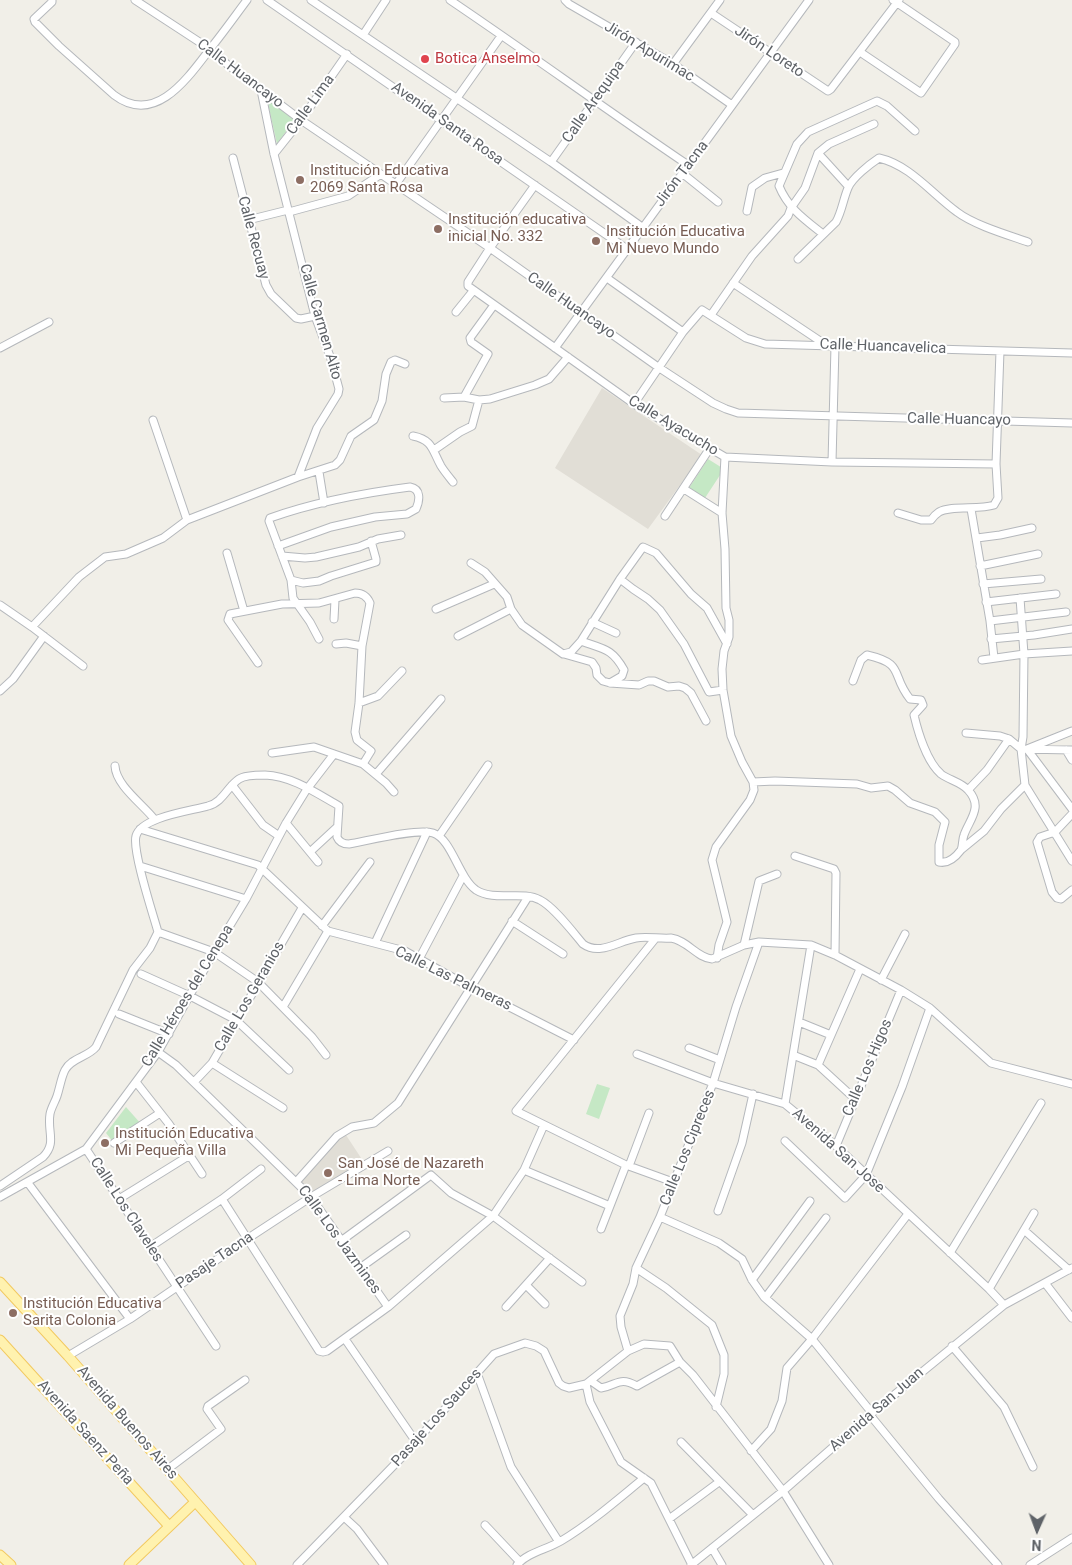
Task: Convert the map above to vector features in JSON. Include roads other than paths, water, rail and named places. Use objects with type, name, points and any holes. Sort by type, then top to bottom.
[{"type":"main road","name":"Avenida Buenos Aires","points":[[0,1282],[68,1356],[251,1565]]},
{"type":"main road","name":"Avenida Saenz Peña","points":[[0,1340],[169,1526]]},
{"type":"main road","points":[[129,1565],[195,1502]]},
{"type":"main road","points":[[0,1555],[11,1565]]},
{"type":"street","points":[[52,0],[34,20],[64,52],[123,102],[136,105],[147,105],[161,100],[176,90],[247,0]]},
{"type":"street","name":"Calle Huancayo","points":[[135,0],[210,49],[228,65],[301,120],[490,248],[581,314],[705,398],[730,411],[738,413],[833,417],[1072,423]]},
{"type":"street","name":"Avenida Santa Rosa","points":[[267,0],[627,249]]},
{"type":"street","name":"Avenida Santa Rosa","points":[[311,0],[551,162],[642,227]]},
{"type":"street","points":[[362,35],[386,0]]},
{"type":"street","points":[[450,0],[688,165]]},
{"type":"street","name":"Jirón Apurimac","points":[[565,0],[673,64],[732,105]]},
{"type":"street","points":[[673,64],[720,0]]},
{"type":"street","name":"Jirón Tacna","points":[[555,348],[809,0]]},
{"type":"street","points":[[896,1],[955,42],[921,93],[860,52],[896,1]]},
{"type":"street","name":"Jirón Loreto","points":[[711,13],[828,90],[831,89],[860,52]]},
{"type":"street","points":[[396,184],[501,36]]},
{"type":"street","name":"Calle Arequipa","points":[[551,162],[636,42]]},
{"type":"street","name":"Calle Lima","points":[[274,154],[301,120],[347,54]]},
{"type":"street","name":"Calle Carmen Alto","points":[[261,90],[274,154],[315,316],[331,359],[339,389],[338,394],[317,428],[298,477]]},
{"type":"street","points":[[823,234],[791,208],[779,186],[797,144],[808,132],[877,101],[887,106],[915,131]]},
{"type":"street","points":[[711,315],[752,256],[788,216],[791,208],[805,188],[818,153],[829,144],[874,124]]},
{"type":"street","points":[[818,153],[848,186]]},
{"type":"street","name":"Calle Recuay","points":[[233,158],[266,286],[271,294],[296,318],[301,319],[315,316]]},
{"type":"street","points":[[798,259],[836,222],[840,215],[848,186],[879,158],[890,160],[906,170],[959,214],[982,225],[1028,242]]},
{"type":"street","points":[[682,173],[718,202]]},
{"type":"street","points":[[747,211],[752,187],[765,178],[783,173]]},
{"type":"street","points":[[248,220],[348,196],[381,174]]},
{"type":"street","points":[[456,312],[473,290],[469,287],[468,282],[535,185]]},
{"type":"street","points":[[607,278],[683,332],[634,404]]},
{"type":"street","points":[[733,284],[826,345]]},
{"type":"street","name":"Calle Ayacucho","points":[[473,290],[634,404],[725,457],[832,462],[996,464]]},
{"type":"street","points":[[464,397],[488,354],[471,342],[470,338],[494,305]]},
{"type":"street","name":"Calle Huancavelica","points":[[683,332],[700,311],[703,310],[746,338],[757,343],[769,345],[826,345],[1072,353]]},
{"type":"street","points":[[0,348],[49,322]]},
{"type":"street","points":[[832,462],[835,346]]},
{"type":"street","points":[[898,514],[921,520],[930,520],[941,511],[994,505],[998,498],[996,421],[1000,351]]},
{"type":"street","points":[[444,398],[490,399],[526,388],[549,379],[568,357]]},
{"type":"street","points":[[32,627],[79,576],[105,557],[126,554],[163,538],[187,520],[298,477],[319,472],[335,465],[340,460],[352,436],[374,420],[382,402],[386,374],[391,362],[396,360],[405,364]]},
{"type":"street","points":[[434,450],[472,426],[479,400]]},
{"type":"street","points":[[153,420],[187,520]]},
{"type":"street","points":[[413,436],[426,440],[434,450],[440,465],[452,482]]},
{"type":"street","points":[[664,516],[710,448]]},
{"type":"street","points":[[717,958],[719,945],[727,922],[712,860],[716,847],[750,800],[754,790],[753,782],[731,736],[723,690],[722,669],[730,637],[726,608],[722,513],[725,457]]},
{"type":"street","points":[[319,472],[324,503]]},
{"type":"street","points":[[278,546],[340,525],[375,517],[407,514],[416,508],[419,496],[416,489],[410,487],[367,493],[270,518],[269,521],[278,546],[291,580],[293,598],[299,604],[319,639]]},
{"type":"street","points":[[684,489],[722,513]]},
{"type":"street","points":[[971,509],[990,621],[994,658]]},
{"type":"street","points":[[977,538],[1032,528]]},
{"type":"street","points":[[282,556],[316,557],[359,547],[371,541],[401,535]]},
{"type":"street","points":[[291,580],[303,583],[315,582],[376,562],[371,541]]},
{"type":"street","points":[[563,654],[571,652],[581,641],[620,579],[643,547],[656,553],[691,594],[707,608],[727,644]]},
{"type":"street","points":[[228,552],[244,611]]},
{"type":"street","points":[[980,566],[1038,554]]},
{"type":"street","points":[[471,563],[485,572],[507,597],[512,610],[522,625],[563,654],[592,662],[603,681],[639,685],[648,681],[654,681],[668,687],[679,686],[685,688],[691,693],[706,721]]},
{"type":"street","points":[[620,579],[660,610],[684,644],[709,692],[723,690]]},
{"type":"street","points":[[983,584],[1042,579]]},
{"type":"street","points":[[436,609],[494,584]]},
{"type":"street","points":[[258,663],[228,620],[230,614],[282,604],[319,603],[356,593],[364,595],[370,603],[362,646],[355,735],[357,740],[371,751],[363,764]]},
{"type":"street","points":[[986,602],[1056,594]]},
{"type":"street","points":[[1020,598],[1024,654],[1023,736],[1025,785],[1072,861]]},
{"type":"street","points":[[334,619],[335,600]]},
{"type":"street","points":[[0,605],[83,666]]},
{"type":"street","points":[[458,636],[512,610]]},
{"type":"street","points":[[990,621],[1066,612]]},
{"type":"street","points":[[592,622],[616,633]]},
{"type":"street","points":[[991,639],[1072,629]]},
{"type":"street","points":[[0,691],[12,679],[44,636]]},
{"type":"street","points":[[581,641],[613,653],[618,658],[624,670],[622,676],[610,683]]},
{"type":"street","points":[[336,644],[346,643],[362,646]]},
{"type":"street","points":[[982,660],[1024,654],[1072,651]]},
{"type":"street","points":[[854,681],[862,660],[867,655],[880,658],[890,663],[897,671],[902,689],[910,699],[921,700],[922,705],[914,715],[931,762],[942,774],[968,790],[974,802],[976,813],[964,836],[962,849]]},
{"type":"street","points":[[359,703],[378,696],[402,672]]},
{"type":"street","points":[[376,774],[441,699]]},
{"type":"street","points":[[1024,749],[1072,731]]},
{"type":"street","points":[[966,733],[1000,736],[1009,739],[1024,749],[1072,809]]},
{"type":"street","points":[[968,790],[987,770],[1009,739]]},
{"type":"street","points":[[272,753],[311,746],[363,764],[394,792]]},
{"type":"street","points":[[1024,749],[1069,750],[1072,760]]},
{"type":"street","name":"Calle Héroes del Cenepa","points":[[0,1198],[86,1149],[158,1052],[246,899],[286,823],[334,754]]},
{"type":"street","points":[[439,836],[488,765]]},
{"type":"street","points":[[115,766],[115,770],[124,786],[155,820]]},
{"type":"street","points":[[0,1186],[49,1151],[52,1146],[49,1131],[50,1112],[65,1069],[73,1062],[93,1051],[96,1047],[133,970],[150,948],[158,932],[135,844],[136,834],[148,823],[155,820],[211,806],[220,800],[232,785],[241,778],[264,775],[284,777],[338,806],[337,827],[339,841],[346,844],[427,832],[439,836],[447,846],[462,876],[476,889],[486,894],[540,899],[589,948],[598,949],[636,938],[677,939],[708,959],[717,958],[725,952],[759,942],[811,945],[835,955],[901,990],[930,1008],[991,1063],[1072,1084]]},
{"type":"street","points":[[753,782],[857,784],[871,788],[888,786],[896,790],[910,803],[935,812],[945,822],[939,845],[939,862],[945,863],[952,860],[984,831],[1001,809],[1025,785]]},
{"type":"street","points":[[232,785],[263,825],[279,836]]},
{"type":"street","points":[[1072,814],[1064,825],[1055,832],[1040,837],[1037,842],[1052,892],[1057,898],[1061,899],[1072,890]]},
{"type":"street","points":[[286,823],[318,862]]},
{"type":"street","points":[[310,852],[337,827]]},
{"type":"street","name":"Calle Las Palmeras","points":[[140,829],[258,865],[325,928],[405,951],[470,987],[574,1040]]},
{"type":"street","points":[[375,943],[427,832]]},
{"type":"street","points":[[795,856],[834,869],[836,873],[835,955]]},
{"type":"street","points":[[283,1007],[325,928],[370,862]]},
{"type":"street","points":[[140,866],[246,899]]},
{"type":"street","points":[[744,945],[759,881],[777,874]]},
{"type":"street","points":[[418,959],[462,876]]},
{"type":"street","points":[[297,1182],[337,1136],[352,1127],[374,1123],[398,1103],[528,897]]},
{"type":"street","name":"Calle Los Geranios","points":[[194,1082],[212,1063],[302,908]]},
{"type":"street","points":[[512,921],[563,954]]},
{"type":"street","points":[[158,932],[214,952],[258,982],[312,1037],[326,1055]]},
{"type":"street","points":[[881,980],[905,934]]},
{"type":"street","points":[[655,939],[516,1111],[627,1165],[673,1182]]},
{"type":"street","name":"Calle Los Cipreces","points":[[628,1351],[620,1316],[633,1284],[636,1268],[660,1217],[713,1083],[759,942]]},
{"type":"street","points":[[785,1104],[811,945]]},
{"type":"street","points":[[818,1065],[860,969]]},
{"type":"street","points":[[141,974],[190,996],[236,1020],[289,1070]]},
{"type":"street","name":"Calle Los Higos","points":[[836,1146],[901,990]]},
{"type":"street","points":[[785,1141],[845,1198],[866,1175],[902,1087],[930,1008]]},
{"type":"street","points":[[120,1014],[169,1034]]},
{"type":"street","points":[[798,1022],[831,1035]]},
{"type":"street","points":[[689,1048],[720,1060]]},
{"type":"street","name":"Calle Los Jazmines","points":[[158,1052],[176,1065],[194,1082],[311,1197],[388,1307]]},
{"type":"street","name":"Avenida San Jose","points":[[637,1054],[713,1083],[785,1104],[836,1146],[1004,1305]]},
{"type":"street","points":[[793,1055],[818,1065],[855,1099]]},
{"type":"street","points":[[212,1063],[283,1108]]},
{"type":"street","points":[[136,1082],[202,1174]]},
{"type":"street","points":[[718,1211],[742,1143],[753,1094]]},
{"type":"street","points":[[950,1253],[1042,1103]]},
{"type":"street","points":[[114,1143],[160,1113]]},
{"type":"street","points":[[602,1229],[649,1114]]},
{"type":"street","points":[[222,1199],[319,1351],[328,1351],[388,1307],[493,1216],[524,1170],[544,1125]]},
{"type":"street","name":"Calle Los Claveles","points":[[86,1149],[216,1346]]},
{"type":"street","name":"Pasaje Tacna","points":[[68,1356],[130,1319],[311,1197],[388,1151]]},
{"type":"street","points":[[118,1199],[190,1155]]},
{"type":"street","points":[[150,1247],[222,1199],[262,1169]]},
{"type":"street","points":[[524,1170],[610,1206]]},
{"type":"street","points":[[341,1241],[431,1175],[451,1193],[493,1216],[582,1282]]},
{"type":"street","points":[[28,1183],[130,1319]]},
{"type":"street","points":[[752,1280],[810,1201]]},
{"type":"street","points":[[989,1289],[1034,1213]]},
{"type":"street","points":[[751,1451],[770,1429],[782,1401],[787,1368],[812,1339],[908,1214]]},
{"type":"street","points":[[660,1217],[719,1243],[742,1259],[752,1280],[765,1298],[812,1339],[939,1499],[998,1565]]},
{"type":"street","points":[[765,1298],[826,1218]]},
{"type":"street","points":[[1024,1230],[1070,1269]]},
{"type":"street","points":[[360,1268],[406,1235]]},
{"type":"street","points":[[506,1307],[550,1258]]},
{"type":"street","points":[[636,1268],[666,1288],[712,1326],[724,1355],[724,1374],[716,1407]]},
{"type":"street","name":"Avenida San Juan","points":[[692,1565],[783,1491],[952,1346],[1004,1305],[1070,1269]]},
{"type":"street","points":[[1045,1283],[1072,1318]]},
{"type":"street","points":[[526,1285],[544,1304]]},
{"type":"street","points":[[345,1339],[416,1442]]},
{"type":"street","name":"Pasaje Los Sauces","points":[[298,1565],[416,1442],[494,1354],[525,1343],[536,1346],[544,1351],[559,1383],[563,1386],[569,1388],[588,1383]]},
{"type":"street","points":[[588,1383],[628,1351],[644,1344],[670,1346],[680,1362],[693,1375],[783,1491],[829,1565]]},
{"type":"street","points":[[952,1346],[1004,1408],[1033,1467]]},
{"type":"street","points":[[588,1383],[601,1388],[620,1380],[638,1386],[680,1362]]},
{"type":"street","points":[[477,1373],[511,1467],[559,1542]]},
{"type":"street","points":[[168,1469],[221,1429],[208,1406],[245,1380]]},
{"type":"street","points":[[588,1383],[590,1402],[621,1462],[651,1483],[692,1565]]},
{"type":"street","points":[[681,1442],[753,1516]]},
{"type":"street","points":[[484,1524],[518,1563],[523,1558],[559,1542],[606,1510],[644,1478]]},
{"type":"street","points":[[669,1520],[719,1482]]},
{"type":"street","points":[[344,1517],[357,1529],[384,1565]]},
{"type":"street","points":[[1030,1565],[1072,1538]]},
{"type":"street","points":[[712,1548],[722,1565]]},
{"type":"place","name":"Botica Anselmo","points":[[425,59]]},
{"type":"place","name":"Institución Educativa 2069 Santa Rosa","points":[[300,180]]},
{"type":"place","name":"Institución educativa inicial No. 332","points":[[438,229]]},
{"type":"place","name":"Institución Educativa Mi Nuevo Mundo","points":[[596,241]]},
{"type":"place","name":"Institución Educativa Mi Pequeña Villa","points":[[105,1143]]},
{"type":"place","name":"San José de Nazareth - Lima Norte","points":[[328,1173]]},
{"type":"place","name":"Institución Educativa Sarita Colonia","points":[[13,1313]]}]
